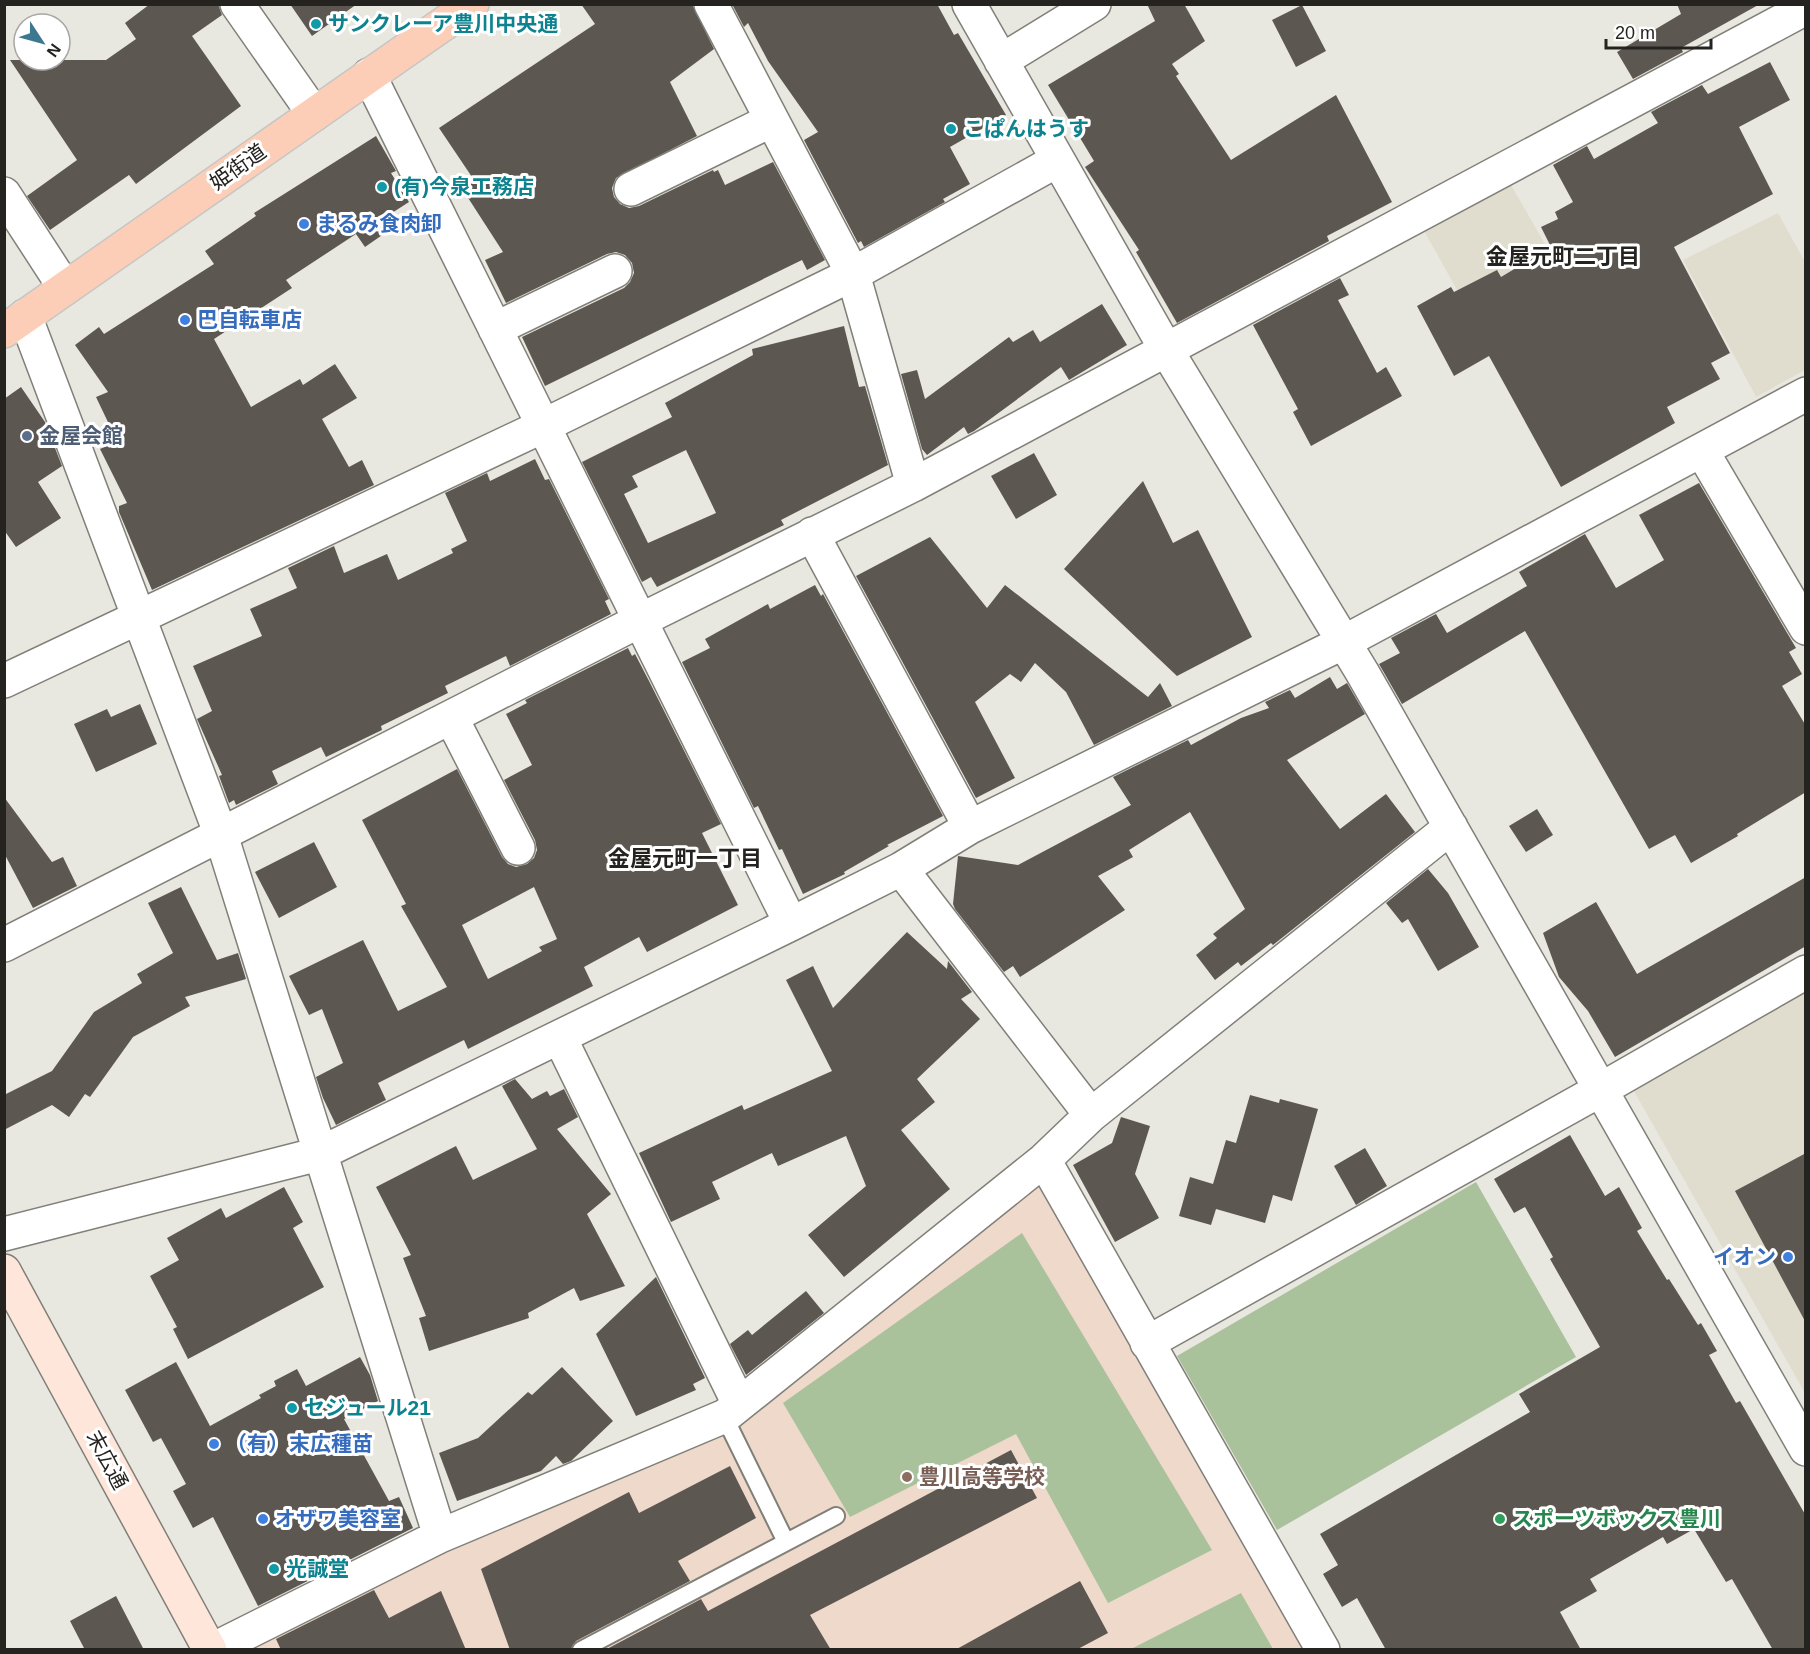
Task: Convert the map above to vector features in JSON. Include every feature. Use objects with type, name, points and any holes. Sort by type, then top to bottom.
[{"type":"main road","name":"姫街道","points":[[15,324],[471,4]]},
{"type":"street","points":[[237,4],[314,114]]},
{"type":"street","points":[[711,4],[853,274],[913,485]]},
{"type":"street","points":[[969,4],[1167,351],[1344,642],[1806,1449]]},
{"type":"street","points":[[1002,61],[1094,4]]},
{"type":"street","points":[[4,945],[641,620],[913,485],[1806,8]]},
{"type":"street","points":[[369,75],[791,924]]},
{"type":"street","points":[[631,189],[772,120]]},
{"type":"street","points":[[4,681],[543,426],[853,274],[1058,160]]},
{"type":"street","points":[[4,194],[65,288]]},
{"type":"street","points":[[495,328],[615,271]]},
{"type":"street","points":[[15,324],[139,619],[221,835],[440,1536]]},
{"type":"street","points":[[4,1234],[320,1154],[902,869],[970,827],[1344,642],[1806,394]]},
{"type":"street","points":[[1702,451],[1806,628]]},
{"type":"street","points":[[812,534],[970,827]]},
{"type":"street","points":[[451,717],[518,848]]},
{"type":"street","points":[[211,1650],[440,1536],[732,1410],[1044,1161],[1091,1115],[1451,827]]},
{"type":"street","points":[[902,869],[1091,1115]]},
{"type":"street","points":[[1147,1342],[1600,1090],[1806,972]]},
{"type":"street","points":[[560,1038],[732,1410]]},
{"type":"street","points":[[1044,1161],[1323,1650]]},
{"type":"street","name":"末広通","points":[[4,1271],[211,1650]]},
{"type":"lane","points":[[732,1410],[786,1542]]},
{"type":"lane","points":[[581,1650],[836,1516]]},
{"type":"shaded area","points":[[1510,183],[1581,307],[1494,356],[1423,229]]},
{"type":"shaded area","points":[[1778,213],[1805,262],[1805,370],[1756,397],[1683,260]]},
{"type":"shaded area","points":[[1805,987],[1805,1393],[1631,1086]]},
{"type":"shaded area","name":"豊川高等学校","points":[[1027,1184],[1042,1187],[1307,1649],[250,1650],[467,1540],[745,1414]]},
{"type":"green space","points":[[1476,1182],[1576,1357],[1277,1530],[1177,1356]]},
{"type":"green space","points":[[1022,1233],[1212,1550],[1108,1603],[1016,1434],[850,1517],[783,1403]]},
{"type":"green space","points":[[1241,1593],[1273,1649],[1131,1649]]},
{"type":"building","points":[[150,4],[218,4],[222,15],[192,36],[241,106],[136,184],[129,175],[50,230],[27,196],[77,160],[18,72],[72,72],[72,60],[106,60],[136,39],[125,23]]},
{"type":"building","name":"サンクレーア豊川中央通","points":[[290,4],[357,4],[312,36]]},
{"type":"building","points":[[581,4],[692,4],[714,49],[670,82],[697,136],[616,178],[612,188],[614,197],[620,204],[629,208],[639,206],[713,170],[714,172],[718,170],[725,185],[773,162],[825,260],[807,270],[802,260],[545,386],[522,337],[624,288],[634,273],[632,263],[625,255],[616,252],[607,254],[506,303],[485,260],[503,252],[463,190],[471,185],[468,180],[472,177],[439,128],[595,24]]},
{"type":"building","points":[[732,4],[937,4],[954,35],[958,33],[1006,115],[950,147],[970,184],[943,199],[945,202],[864,247],[861,241],[858,243],[804,140],[818,132],[768,61],[748,23],[744,27]]},
{"type":"building","points":[[1147,4],[1184,4],[1205,41],[1172,64],[1179,74],[1176,76],[1231,160],[1336,95],[1392,202],[1327,236],[1329,241],[1177,323],[1136,252],[1139,250],[1085,167],[1094,161],[1048,85],[1155,21]]},
{"type":"building","points":[[1677,4],[1760,4],[1681,48],[1683,52],[1633,79],[1617,52],[1681,14]]},
{"type":"building","points":[[1302,5],[1326,51],[1296,67],[1272,20]]},
{"type":"building","points":[[1770,62],[1790,100],[1739,127],[1773,194],[1674,247],[1730,353],[1711,363],[1720,379],[1667,407],[1675,423],[1561,487],[1489,356],[1454,376],[1417,306],[1451,287],[1454,292],[1497,270],[1501,277],[1551,247],[1541,227],[1558,219],[1555,212],[1573,202],[1553,165],[1587,146],[1594,159],[1658,123],[1651,112],[1702,85],[1708,94]]},
{"type":"building","points":[[376,136],[396,171],[391,173],[409,202],[381,220],[388,231],[365,247],[356,234],[286,280],[292,288],[214,339],[251,407],[300,379],[303,385],[335,364],[357,398],[322,419],[349,467],[362,460],[374,485],[152,590],[119,512],[119,506],[127,503],[100,449],[117,441],[96,397],[108,392],[75,345],[99,327],[104,334],[214,264],[205,251],[256,216],[254,213]]},
{"type":"building","points":[[1340,278],[1349,295],[1338,300],[1377,373],[1386,367],[1402,396],[1311,446],[1293,412],[1298,409],[1253,325]]},
{"type":"building","points":[[1102,304],[1127,345],[1069,380],[1061,367],[974,431],[968,434],[964,427],[927,455],[922,449],[901,374],[917,370],[925,399],[1009,337],[1013,342],[1033,330],[1040,342]]},
{"type":"building","points":[[844,326],[859,387],[865,386],[888,465],[781,520],[784,525],[657,587],[651,577],[642,582],[582,462],[672,417],[665,403],[753,355],[752,349]],"holes":[[[686,450],[716,513],[648,543],[624,494],[638,487],[632,476]]]},
{"type":"building","points":[[21,387],[45,422],[62,466],[38,482],[61,518],[16,547],[4,530],[4,399]]},
{"type":"building","points":[[1034,453],[1057,495],[1016,519],[991,476]]},
{"type":"building","points":[[535,459],[545,480],[549,479],[609,599],[605,601],[611,614],[510,666],[506,656],[445,686],[448,693],[381,726],[382,730],[326,757],[321,747],[272,771],[278,784],[236,805],[234,800],[229,803],[219,776],[222,775],[197,719],[212,711],[193,666],[262,636],[250,609],[297,588],[288,568],[334,546],[344,573],[387,554],[398,580],[453,553],[451,549],[467,541],[445,493],[487,473],[490,481]]},
{"type":"building","points":[[1143,481],[1173,543],[1198,530],[1252,637],[1177,676],[1064,569]]},
{"type":"building","points":[[1699,483],[1796,648],[1789,652],[1802,674],[1782,686],[1806,726],[1806,792],[1691,863],[1675,835],[1649,849],[1525,631],[1402,704],[1379,664],[1400,653],[1391,638],[1436,614],[1447,633],[1527,586],[1519,572],[1585,534],[1616,588],[1664,560],[1639,515]]},
{"type":"building","points":[[930,537],[987,608],[1005,585],[1148,697],[1160,683],[1172,706],[1094,745],[1066,692],[1035,663],[1021,682],[1010,674],[975,702],[1015,778],[976,798],[856,576]]},
{"type":"building","points":[[815,585],[821,596],[823,594],[943,816],[887,845],[889,846],[844,872],[845,874],[803,894],[758,806],[754,808],[682,662],[710,648],[705,639],[768,604],[770,609]]},
{"type":"building","points":[[628,648],[632,656],[635,654],[721,824],[702,833],[738,905],[647,952],[639,937],[584,967],[593,986],[468,1049],[464,1040],[378,1083],[386,1100],[336,1125],[316,1077],[343,1063],[322,1009],[309,1015],[289,976],[363,940],[398,1011],[447,987],[401,906],[406,904],[362,820],[457,769],[502,857],[508,864],[516,867],[527,864],[534,858],[537,850],[535,840],[504,780],[532,765],[506,714],[527,703],[525,700]],"holes":[[[534,887],[557,939],[539,947],[542,951],[488,979],[462,925]]]},
{"type":"building","points":[[1330,677],[1337,689],[1347,683],[1365,714],[1287,760],[1340,829],[1386,794],[1415,832],[1273,945],[1271,943],[1241,966],[1238,962],[1215,980],[1196,955],[1217,938],[1213,934],[1245,909],[1190,812],[1129,850],[1133,857],[1098,876],[1125,910],[1020,977],[1013,966],[1004,972],[955,909],[953,904],[958,856],[1018,865],[1131,805],[1113,777],[1188,740],[1191,745],[1241,718],[1269,708],[1265,702],[1290,690],[1295,698]]},
{"type":"building","points":[[140,704],[157,744],[96,772],[74,724],[107,709],[111,717]]},
{"type":"building","points":[[4,797],[52,862],[63,857],[77,886],[33,908],[4,853]]},
{"type":"building","points":[[1537,809],[1553,835],[1526,852],[1509,826]]},
{"type":"building","points":[[314,842],[337,887],[279,918],[255,872]]},
{"type":"building","points":[[1428,869],[1448,893],[1479,947],[1438,971],[1408,919],[1402,923],[1386,903]]},
{"type":"building","points":[[1806,877],[1806,946],[1615,1057],[1588,1011],[1559,977],[1543,933],[1596,902],[1637,974]]},
{"type":"building","points":[[181,887],[217,960],[238,953],[246,979],[185,997],[190,1006],[133,1037],[90,1097],[85,1094],[69,1117],[52,1105],[4,1130],[4,1095],[52,1071],[94,1012],[142,983],[137,974],[173,953],[148,903]]},
{"type":"building","points":[[907,932],[947,969],[948,961],[972,992],[961,999],[980,1019],[917,1079],[935,1102],[901,1130],[950,1189],[844,1277],[808,1235],[866,1186],[846,1136],[778,1166],[772,1153],[712,1182],[720,1199],[671,1222],[639,1153],[742,1105],[744,1110],[832,1071],[786,980],[813,966],[833,1008]]},
{"type":"building","points":[[515,1079],[532,1099],[547,1091],[550,1096],[564,1089],[578,1117],[557,1129],[611,1194],[587,1214],[625,1286],[580,1301],[574,1288],[528,1313],[529,1318],[429,1351],[419,1318],[426,1316],[403,1258],[411,1255],[376,1187],[456,1146],[473,1180],[537,1149],[502,1086]]},
{"type":"building","points":[[1250,1095],[1279,1103],[1280,1099],[1318,1109],[1292,1201],[1273,1195],[1265,1223],[1216,1209],[1211,1225],[1179,1216],[1190,1177],[1213,1184],[1226,1140],[1236,1143]]},
{"type":"building","points":[[1121,1117],[1150,1126],[1135,1174],[1159,1218],[1115,1242],[1073,1165],[1112,1143]]},
{"type":"building","points":[[1570,1135],[1605,1196],[1619,1187],[1642,1228],[1637,1231],[1698,1325],[1701,1323],[1717,1351],[1709,1355],[1736,1403],[1740,1401],[1806,1516],[1806,1650],[1773,1650],[1732,1579],[1726,1582],[1694,1529],[1667,1544],[1663,1537],[1590,1579],[1597,1591],[1560,1612],[1581,1650],[1386,1650],[1357,1598],[1342,1607],[1323,1574],[1338,1565],[1320,1534],[1530,1412],[1519,1394],[1600,1347],[1550,1259],[1553,1257],[1525,1207],[1514,1213],[1494,1179]]},
{"type":"building","points":[[1365,1148],[1387,1186],[1356,1205],[1334,1166]]},
{"type":"building","name":"イオン","points":[[1806,1153],[1806,1323],[1735,1191]]},
{"type":"building","points":[[284,1187],[303,1222],[293,1228],[324,1287],[188,1359],[173,1329],[177,1327],[150,1276],[179,1260],[167,1238],[221,1208],[226,1218]]},
{"type":"building","points":[[656,1277],[705,1378],[693,1384],[696,1390],[636,1416],[596,1334]]},
{"type":"building","points":[[806,1291],[824,1313],[746,1375],[730,1344],[748,1330],[752,1335]]},
{"type":"building","points":[[360,1357],[370,1375],[378,1401],[344,1419],[389,1501],[399,1497],[413,1528],[258,1606],[213,1517],[193,1528],[173,1491],[186,1484],[161,1438],[153,1442],[125,1390],[176,1362],[210,1426],[261,1398],[259,1395],[276,1386],[274,1381],[297,1369],[306,1386]]},
{"type":"building","points":[[562,1367],[613,1421],[571,1461],[563,1464],[556,1456],[541,1471],[457,1501],[439,1453],[478,1438],[528,1392],[532,1395]]},
{"type":"building","points":[[1011,1450],[1037,1498],[810,1615],[831,1650],[605,1650],[701,1599],[708,1611]]},
{"type":"building","points":[[730,1466],[756,1518],[678,1561],[690,1581],[576,1641],[571,1650],[510,1650],[481,1569],[629,1492],[639,1513]]},
{"type":"building","points":[[1080,1581],[1108,1633],[1076,1650],[955,1650]]},
{"type":"building","points":[[374,1590],[389,1618],[441,1591],[466,1650],[281,1650],[276,1639]]},
{"type":"building","points":[[116,1596],[144,1650],[85,1650],[70,1621]]},
{"type":"place","name":"サンクレーア豊川中央通","points":[[316,24]]},
{"type":"place","name":"こぱんはうす","points":[[951,129]]},
{"type":"place","name":"(有)今泉工務店","points":[[382,187]]},
{"type":"place","name":"まるみ食肉卸","points":[[304,224]]},
{"type":"place","name":"巴自転車店","points":[[185,320]]},
{"type":"place","name":"金屋会館","points":[[27,436]]},
{"type":"place","name":"イオン","points":[[1788,1257]]},
{"type":"place","name":"セジュール21","points":[[292,1408]]},
{"type":"place","name":"（有）末広種苗","points":[[214,1444]]},
{"type":"place","name":"豊川高等学校","points":[[907,1477]]},
{"type":"place","name":"オザワ美容室","points":[[263,1519]]},
{"type":"place","name":"スポーツボックス豊川","points":[[1500,1519]]},
{"type":"place","name":"光誠堂","points":[[274,1569]]},
{"type":"district","name":"金屋元町二丁目","points":[[1563,256]]},
{"type":"district","name":"金屋元町一丁目","points":[[685,858]]}]
